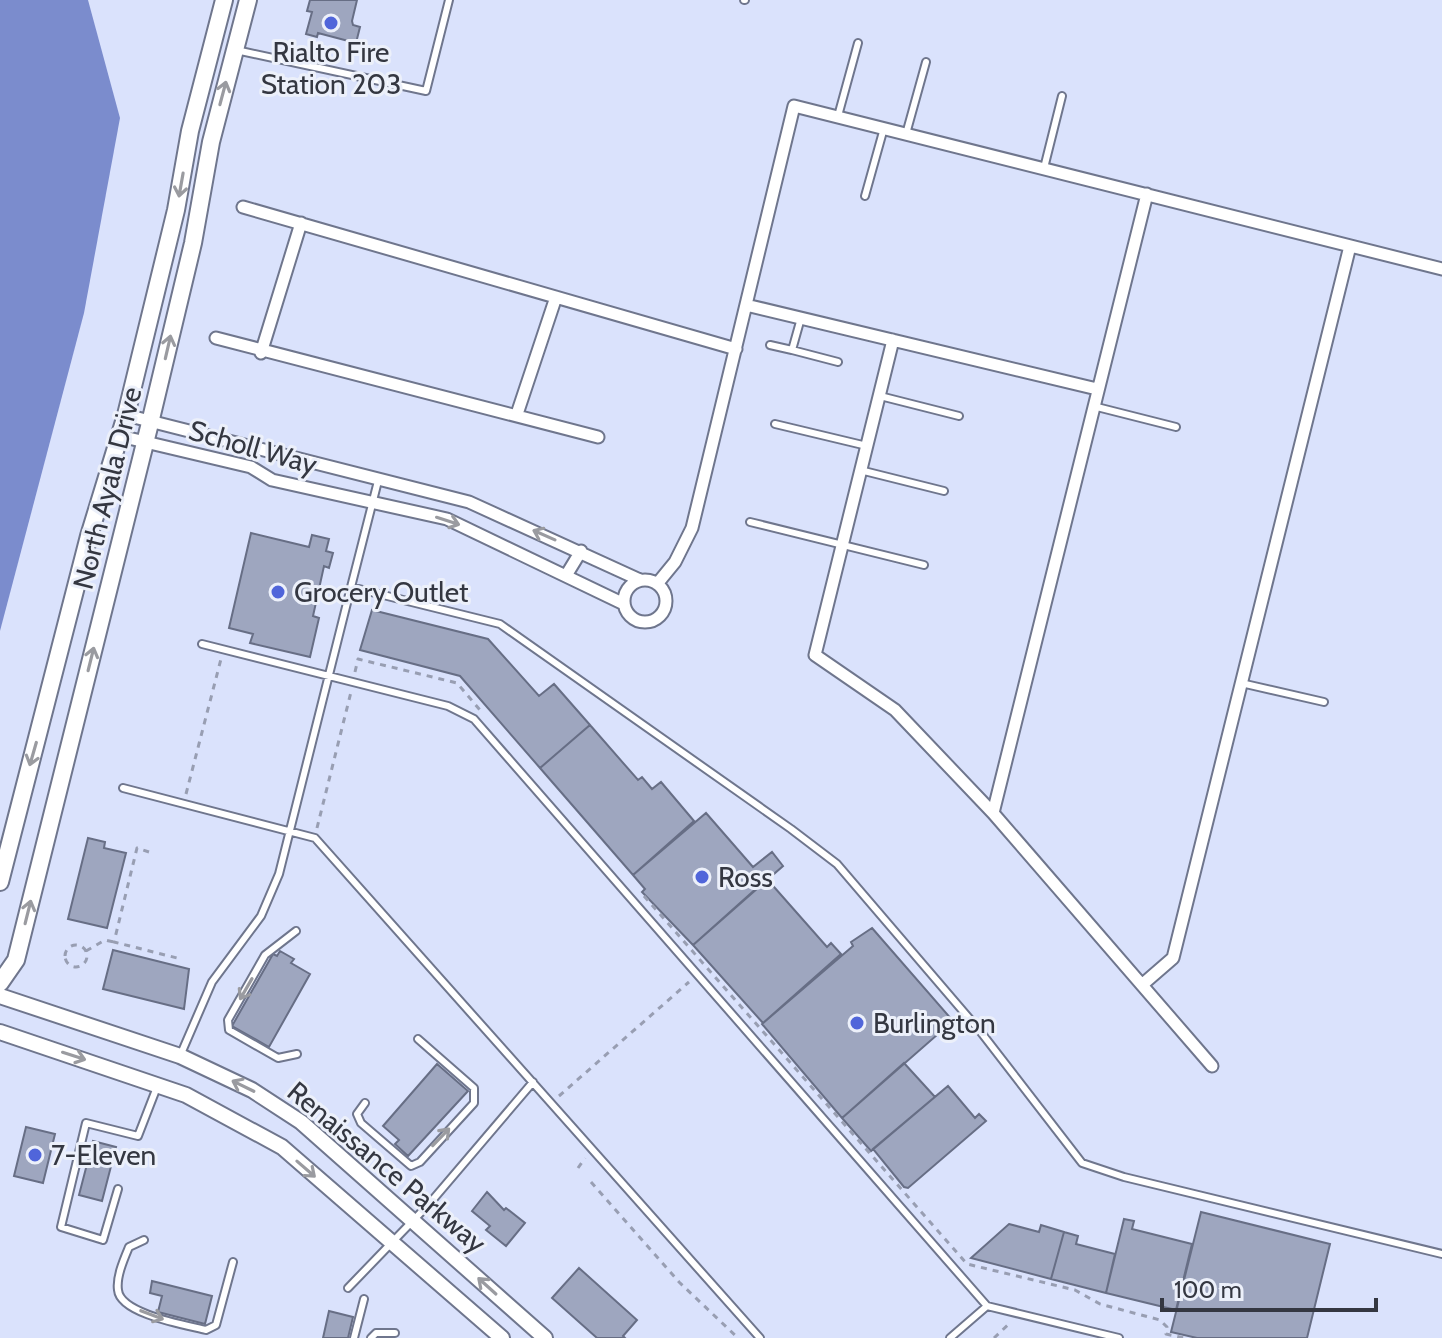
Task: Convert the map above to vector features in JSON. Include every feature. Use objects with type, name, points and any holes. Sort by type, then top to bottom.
[{"type":"main road","name":"North Ayala Drive","points":[[0,882],[89,536],[126,415],[176,210],[190,131],[224,0]]},
{"type":"main road","name":"North Ayala Drive","points":[[0,983],[16,960],[150,423],[193,243],[211,142],[248,0]]},
{"type":"street","points":[[657,584],[675,562],[692,528],[794,106],[1442,269]]},
{"type":"street","points":[[993,813],[1147,194]]},
{"type":"street","points":[[243,207],[736,349]]},
{"type":"street","points":[[261,353],[301,223]]},
{"type":"street","points":[[1143,984],[1173,958],[1350,246]]},
{"type":"street","points":[[517,414],[556,297]]},
{"type":"street","points":[[746,305],[1097,389]]},
{"type":"street","points":[[216,338],[261,353],[517,414],[598,437]]},
{"type":"street","points":[[893,340],[815,655],[895,710],[993,813],[1212,1066]]},
{"type":"street","name":"Scholl Way","points":[[126,415],[469,502],[640,580]]},
{"type":"street","name":"Scholl Way","points":[[120,436],[251,467],[272,480],[447,519],[624,604]]},
{"type":"street","points":[[567,574],[581,551]]},
{"type":"street","points":[[640,580],[657,584],[666,599],[657,617],[637,620],[624,604],[630,587],[640,580]]},
{"type":"street","name":"Renaissance Parkway","points":[[0,996],[180,1056],[252,1090],[301,1122],[545,1338]]},
{"type":"street","name":"Renaissance Parkway","points":[[0,1032],[159,1084],[235,1120],[282,1147],[502,1338]]},
{"type":"lane","points":[[235,49],[426,91],[449,0]]},
{"type":"lane","points":[[838,116],[858,43]]},
{"type":"lane","points":[[906,134],[926,62]]},
{"type":"lane","points":[[1044,168],[1062,96]]},
{"type":"lane","points":[[865,196],[884,128]]},
{"type":"lane","points":[[792,350],[801,318]]},
{"type":"lane","points":[[770,345],[838,362]]},
{"type":"lane","points":[[880,396],[959,416]]},
{"type":"lane","points":[[1093,406],[1176,427]]},
{"type":"lane","points":[[775,424],[867,446]]},
{"type":"lane","points":[[860,470],[944,491]]},
{"type":"lane","points":[[180,1056],[212,982],[261,916],[279,874],[378,481]]},
{"type":"lane","points":[[750,522],[924,565]]},
{"type":"lane","points":[[351,587],[500,624],[837,864],[980,1031],[1082,1163],[1139,1181],[1442,1254]]},
{"type":"lane","points":[[202,644],[448,706],[474,719],[987,1306],[1119,1338]]},
{"type":"lane","points":[[1241,683],[1324,702]]},
{"type":"lane","points":[[123,788],[315,838],[760,1338]]},
{"type":"lane","points":[[296,931],[265,955],[228,1020],[229,1030],[278,1058],[297,1054]]},
{"type":"lane","points":[[365,1103],[357,1114],[361,1123],[405,1165],[411,1166],[420,1162],[474,1103],[474,1088],[418,1039]]},
{"type":"lane","points":[[348,1288],[414,1220],[533,1082]]},
{"type":"lane","points":[[118,1189],[103,1240],[61,1227],[86,1123],[138,1136],[159,1084]]},
{"type":"lane","points":[[144,1240],[129,1247],[117,1287],[119,1295],[130,1306],[158,1318],[206,1330],[216,1325],[233,1262]]},
{"type":"lane","points":[[354,1338],[364,1299]]},
{"type":"lane","points":[[950,1338],[987,1306]]},
{"type":"lane","points":[[371,1338],[376,1333],[395,1333]]},
{"type":"path","points":[[186,794],[221,659]]},
{"type":"path","points":[[355,672],[358,659],[457,683],[487,717]]},
{"type":"path","points":[[317,828],[351,692]]},
{"type":"path","points":[[114,942],[137,848],[149,852]]},
{"type":"path","points":[[641,893],[967,1264],[1075,1290],[1100,1304],[1160,1320],[1167,1327],[1166,1334],[1184,1338]]},
{"type":"path","points":[[86,951],[81,946],[71,947],[66,952],[67,962],[73,966],[83,964],[86,951],[105,940],[181,959]]},
{"type":"path","points":[[559,1096],[689,982]]},
{"type":"path","points":[[591,1182],[679,1282],[738,1338]]},
{"type":"path","points":[[994,1338],[1012,1320]]},
{"type":"water","points":[[0,0],[88,0],[120,118],[84,313],[0,631]]},
{"type":"building","name":"Rialto Fire Station 203","points":[[310,0],[357,0],[352,21],[353,25],[360,27],[356,43],[318,33],[317,37],[306,34],[312,12],[307,11]]},
{"type":"building","name":"Grocery Outlet","points":[[251,533],[309,547],[312,535],[329,539],[326,551],[333,553],[329,568],[324,566],[313,616],[319,618],[310,657],[250,643],[253,634],[229,628]]},
{"type":"building","points":[[372,610],[488,639],[539,696],[554,684],[590,725],[540,768],[460,676],[360,650]]},
{"type":"building","points":[[590,725],[638,780],[642,777],[652,789],[661,782],[694,821],[633,875],[540,768]]},
{"type":"building","name":"Ross","points":[[706,813],[753,867],[772,852],[783,866],[693,945],[642,892],[645,889],[633,875]]},
{"type":"building","points":[[88,838],[105,842],[104,848],[126,853],[107,928],[68,919]]},
{"type":"building","points":[[767,879],[827,947],[831,943],[841,954],[763,1023],[693,945]]},
{"type":"building","name":"Burlington","points":[[872,928],[953,1021],[842,1118],[762,1024],[853,946],[851,942]]},
{"type":"building","points":[[113,950],[189,969],[184,1009],[103,989]]},
{"type":"building","points":[[280,951],[294,959],[291,963],[310,974],[269,1047],[232,1026],[273,954],[277,956]]},
{"type":"building","points":[[904,1063],[935,1097],[871,1151],[842,1118]]},
{"type":"building","points":[[437,1064],[468,1091],[408,1156],[395,1144],[399,1140],[383,1126]]},
{"type":"building","points":[[948,1086],[975,1118],[979,1114],[986,1121],[908,1188],[904,1187],[873,1149]]},
{"type":"building","name":"7-Eleven","points":[[26,1127],[55,1134],[43,1183],[14,1176]]},
{"type":"building","points":[[93,1141],[116,1147],[102,1201],[79,1195]]},
{"type":"building","points":[[487,1192],[504,1210],[506,1208],[525,1223],[506,1246],[486,1230],[490,1226],[472,1211]]},
{"type":"building","points":[[1201,1212],[1330,1244],[1307,1338],[1197,1338],[1171,1332]]},
{"type":"building","points":[[1124,1219],[1134,1221],[1132,1229],[1192,1244],[1176,1310],[1106,1293]]},
{"type":"building","points":[[1009,1224],[1039,1232],[1041,1225],[1064,1232],[1051,1279],[971,1258]]},
{"type":"building","points":[[1064,1232],[1078,1236],[1076,1244],[1115,1254],[1106,1293],[1051,1279]]},
{"type":"building","points":[[579,1268],[637,1320],[623,1336],[625,1338],[597,1338],[552,1298]]},
{"type":"building","points":[[152,1281],[212,1296],[205,1324],[158,1312],[162,1296],[150,1293]]},
{"type":"building","points":[[329,1311],[353,1317],[348,1338],[323,1338]]},
{"type":"place","name":"Rialto Fire Station 203","points":[[331,23]]},
{"type":"place","name":"Grocery Outlet","points":[[278,592]]},
{"type":"place","name":"Ross","points":[[702,877]]},
{"type":"place","name":"Burlington","points":[[857,1023]]},
{"type":"place","name":"7-Eleven","points":[[35,1155]]}]
